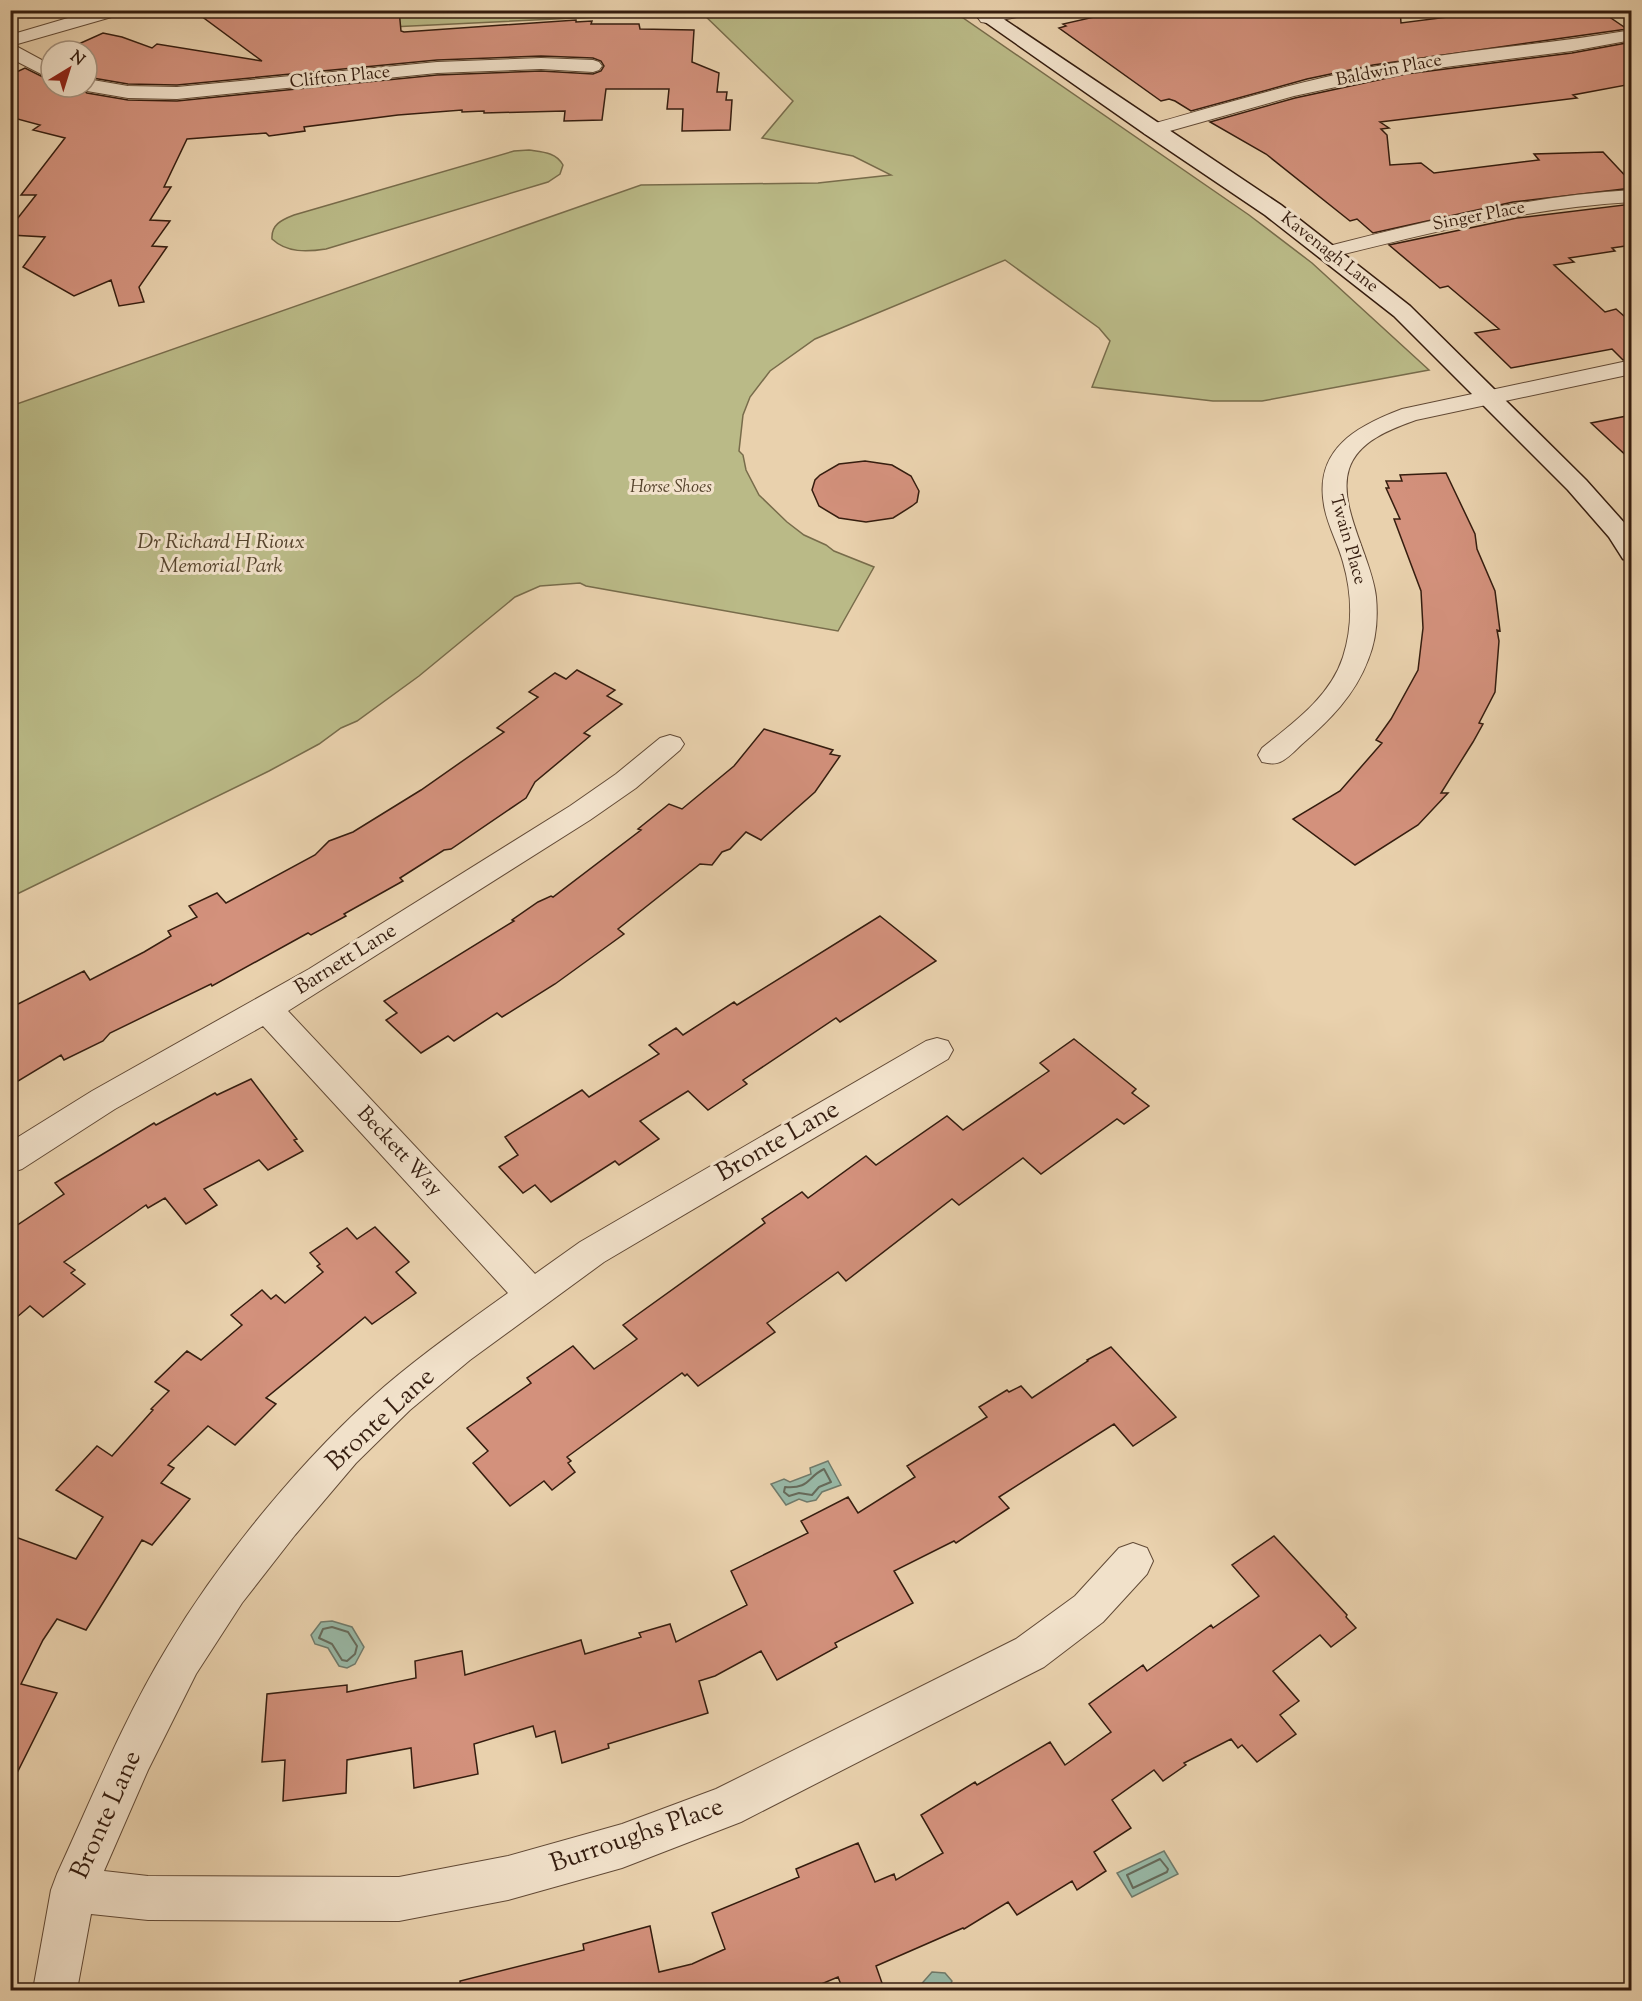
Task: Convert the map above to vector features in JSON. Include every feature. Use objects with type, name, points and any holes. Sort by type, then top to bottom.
[{"type":"main road","name":"Kavenagh Lane","points":[[982,14],[1273,210],[1402,311],[1577,485],[1619,533],[1632,553]]},
{"type":"street","points":[[10,41],[116,10]]},
{"type":"street","points":[[982,14],[1026,10]]},
{"type":"street","name":"Baldwin Place","points":[[1152,130],[1291,91],[1406,66],[1572,46],[1632,35]]},
{"type":"street","points":[[10,50],[39,67]]},
{"type":"street","name":"Clifton Place","points":[[99,87],[128,92],[177,93],[487,64],[549,62],[593,66]]},
{"type":"street","name":"Singer Place","points":[[1328,252],[1460,219],[1596,198],[1632,196]]},
{"type":"street","name":"Twain Place","points":[[1272,755],[1327,709],[1349,675],[1361,640],[1364,604],[1358,569],[1336,507],[1333,486],[1336,467],[1346,450],[1362,435],[1384,423],[1410,414],[1632,367]]},
{"type":"street","name":"Barnett Lane","points":[[10,1160],[70,1120],[267,1009],[483,873],[565,825],[609,795],[669,744]]},
{"type":"street","name":"Beckett Way","points":[[267,1009],[532,1294]]},
{"type":"street","name":"Bronte Lane","points":[[55,1990],[73,1890],[133,1755],[182,1660],[228,1590],[281,1522],[327,1469],[389,1406],[457,1350],[592,1252],[937,1050]]},
{"type":"street","name":"Burroughs Place","points":[[73,1890],[148,1898],[399,1899],[508,1878],[622,1846],[726,1807],[1030,1653],[1089,1609],[1133,1561]]},
{"type":"green space","name":"Dr Richard H Rioux Memorial Park","points":[[347,10],[953,11],[1249,215],[1312,263],[1429,370],[1262,401],[1213,401],[1092,387],[1110,341],[1099,328],[1005,260],[815,339],[770,371],[750,397],[743,415],[739,451],[743,455],[746,470],[759,495],[804,535],[834,551],[874,567],[838,631],[586,586],[580,583],[540,586],[515,597],[419,676],[357,721],[341,728],[319,744],[269,771],[11,897],[11,406],[641,185],[818,183],[891,175],[853,156],[762,138],[793,101],[701,12],[266,33]]},
{"type":"green space","points":[[529,150],[557,157],[563,165],[560,174],[548,182],[326,249],[312,251],[291,249],[272,239],[275,227],[294,215],[514,151]]},
{"type":"water","points":[[828,1461],[841,1485],[822,1492],[816,1500],[807,1502],[799,1499],[786,1505],[771,1484],[784,1479],[790,1482],[811,1474],[810,1468]]},
{"type":"water","points":[[332,1621],[352,1627],[364,1647],[355,1664],[347,1668],[339,1666],[328,1648],[315,1644],[311,1635],[321,1622]]},
{"type":"water","points":[[1164,1851],[1178,1874],[1132,1897],[1117,1873]]},
{"type":"water","points":[[932,1972],[945,1973],[952,1981],[947,1990],[906,1990],[908,1988],[917,1989]]},
{"type":"building","points":[[193,10],[399,10],[401,31],[404,32],[576,20],[576,22],[592,21],[591,24],[639,24],[640,29],[694,30],[692,62],[719,73],[717,92],[727,92],[726,100],[732,100],[730,130],[682,131],[683,109],[667,109],[669,89],[606,89],[602,120],[564,121],[565,111],[484,113],[484,111],[462,112],[462,110],[398,115],[304,127],[305,131],[269,136],[266,133],[187,139],[164,187],[171,187],[150,220],[170,221],[152,246],[167,247],[139,287],[144,302],[119,306],[111,280],[74,296],[23,267],[45,237],[10,235],[10,228],[36,195],[21,195],[65,138],[33,130],[40,125],[10,117],[10,75],[25,68],[39,75],[39,99],[99,99],[99,95],[128,100],[177,101],[437,75],[541,71],[593,74],[601,71],[604,66],[601,61],[593,58],[541,56],[437,60],[177,85],[128,84],[99,79],[99,39],[90,39],[103,33],[152,48],[157,44],[262,61]]},
{"type":"building","points":[[1125,10],[1400,10],[1401,23],[1503,10],[1599,10],[1627,29],[1373,65],[1307,79],[1191,111],[1169,99],[1161,101],[1059,28],[1066,26],[1063,24]]},
{"type":"building","points":[[1632,42],[1632,84],[1573,95],[1577,98],[1380,122],[1389,128],[1381,129],[1387,135],[1390,165],[1421,163],[1434,173],[1539,160],[1534,154],[1603,152],[1632,183],[1632,188],[1513,202],[1373,233],[1357,219],[1350,221],[1266,154],[1210,122],[1295,98],[1406,74],[1572,53]]},
{"type":"building","points":[[1632,204],[1632,245],[1612,248],[1615,251],[1569,258],[1574,262],[1554,265],[1605,312],[1616,309],[1632,323],[1632,358],[1623,360],[1612,349],[1511,368],[1475,333],[1499,329],[1448,286],[1440,288],[1389,245],[1517,218]]},
{"type":"building","points":[[1632,415],[1632,461],[1591,423]]},
{"type":"building","points":[[865,461],[892,465],[911,476],[919,491],[917,502],[893,518],[866,522],[839,518],[819,506],[812,490],[815,480],[820,475],[839,464]]},
{"type":"building","points":[[1446,473],[1475,534],[1477,549],[1495,591],[1500,631],[1497,630],[1499,641],[1495,692],[1479,723],[1483,724],[1441,793],[1448,793],[1418,825],[1355,865],[1293,819],[1340,791],[1382,743],[1376,740],[1391,719],[1418,670],[1423,628],[1421,591],[1394,519],[1400,519],[1386,488],[1389,488],[1386,481],[1402,481],[1400,475]]},
{"type":"building","points":[[577,670],[615,690],[607,696],[622,704],[584,733],[590,736],[535,782],[526,798],[451,849],[444,850],[400,878],[403,881],[344,914],[346,916],[311,935],[308,933],[212,986],[211,984],[110,1033],[103,1041],[64,1060],[61,1055],[10,1086],[10,1008],[84,971],[90,980],[144,952],[171,936],[168,931],[197,917],[189,906],[217,893],[226,903],[315,855],[329,841],[353,832],[421,790],[504,732],[497,728],[538,697],[529,692],[555,673],[566,679]]},
{"type":"building","points":[[764,729],[833,750],[830,754],[840,756],[815,792],[761,840],[746,832],[730,849],[722,852],[712,865],[700,864],[618,929],[624,934],[555,984],[502,1017],[497,1013],[454,1041],[448,1036],[421,1053],[386,1020],[397,1013],[384,1001],[514,921],[512,920],[538,902],[553,897],[641,830],[638,829],[669,804],[682,809],[734,766]]},
{"type":"building","points":[[880,916],[936,961],[840,1022],[836,1018],[743,1080],[747,1084],[708,1110],[688,1091],[640,1121],[659,1139],[619,1165],[615,1161],[551,1202],[535,1185],[523,1193],[499,1167],[518,1155],[505,1137],[582,1090],[589,1097],[659,1054],[649,1045],[676,1028],[683,1035],[734,1002],[737,1005]]},
{"type":"building","points":[[1074,1039],[1136,1089],[1132,1093],[1149,1106],[1124,1124],[1117,1119],[1041,1174],[1023,1158],[959,1205],[952,1199],[846,1281],[838,1272],[767,1323],[775,1332],[698,1386],[687,1374],[685,1376],[682,1373],[567,1457],[571,1461],[568,1463],[575,1472],[552,1490],[544,1481],[510,1506],[473,1463],[488,1451],[467,1428],[531,1383],[527,1378],[573,1346],[594,1369],[637,1339],[623,1325],[765,1223],[762,1219],[802,1192],[808,1198],[866,1156],[876,1165],[947,1116],[963,1130],[1049,1071],[1040,1063]]},
{"type":"building","points":[[251,1079],[297,1139],[294,1140],[303,1151],[268,1170],[259,1160],[204,1189],[217,1205],[186,1224],[165,1198],[148,1208],[146,1205],[64,1262],[75,1270],[71,1273],[85,1284],[43,1317],[30,1306],[10,1323],[10,1230],[64,1194],[55,1183],[154,1123],[156,1125],[215,1093],[217,1095]]},
{"type":"building","points":[[375,1227],[409,1262],[396,1272],[416,1293],[372,1324],[365,1317],[266,1398],[276,1404],[235,1445],[208,1426],[168,1465],[174,1468],[161,1483],[190,1499],[152,1545],[142,1540],[86,1630],[57,1619],[43,1640],[21,1684],[57,1693],[10,1787],[10,1535],[76,1559],[103,1517],[56,1490],[97,1446],[112,1456],[169,1391],[155,1382],[187,1351],[201,1360],[242,1325],[231,1315],[262,1290],[271,1299],[276,1295],[285,1303],[323,1272],[317,1266],[320,1264],[310,1253],[347,1228],[357,1239]]},
{"type":"building","points":[[1111,1347],[1176,1417],[1133,1446],[1114,1424],[999,1497],[1009,1508],[956,1543],[954,1541],[894,1571],[913,1603],[835,1643],[837,1647],[777,1680],[761,1651],[715,1676],[699,1681],[708,1713],[608,1744],[609,1748],[562,1763],[555,1731],[536,1737],[533,1726],[474,1744],[478,1774],[414,1788],[411,1748],[347,1760],[346,1793],[283,1801],[285,1760],[262,1762],[267,1694],[347,1685],[347,1692],[416,1678],[415,1661],[462,1651],[465,1675],[581,1640],[585,1654],[641,1637],[639,1633],[670,1624],[676,1642],[747,1605],[731,1571],[808,1533],[801,1521],[848,1497],[858,1513],[915,1477],[907,1466],[987,1417],[979,1407],[1007,1390],[1009,1392],[1021,1386],[1032,1398],[1087,1360]]},
{"type":"building","points":[[1274,1536],[1347,1615],[1346,1617],[1356,1628],[1331,1647],[1320,1635],[1273,1671],[1299,1701],[1280,1715],[1296,1734],[1257,1762],[1242,1745],[1238,1748],[1231,1739],[1184,1763],[1186,1765],[1163,1781],[1154,1770],[1112,1800],[1131,1828],[1094,1852],[1106,1871],[1077,1890],[1072,1881],[1017,1915],[1008,1902],[964,1929],[876,1966],[882,1983],[865,1990],[843,1990],[838,1977],[807,1990],[461,1990],[460,1981],[584,1950],[583,1944],[650,1926],[659,1972],[692,1964],[725,1949],[712,1913],[799,1877],[796,1869],[858,1843],[875,1882],[894,1874],[896,1880],[943,1853],[921,1815],[975,1782],[977,1785],[1050,1742],[1065,1765],[1111,1732],[1089,1704],[1143,1665],[1147,1671],[1211,1625],[1213,1628],[1259,1596],[1232,1565]]},
{"type":"park label","name":"Horse Shoes","points":[[671,488]]}]
